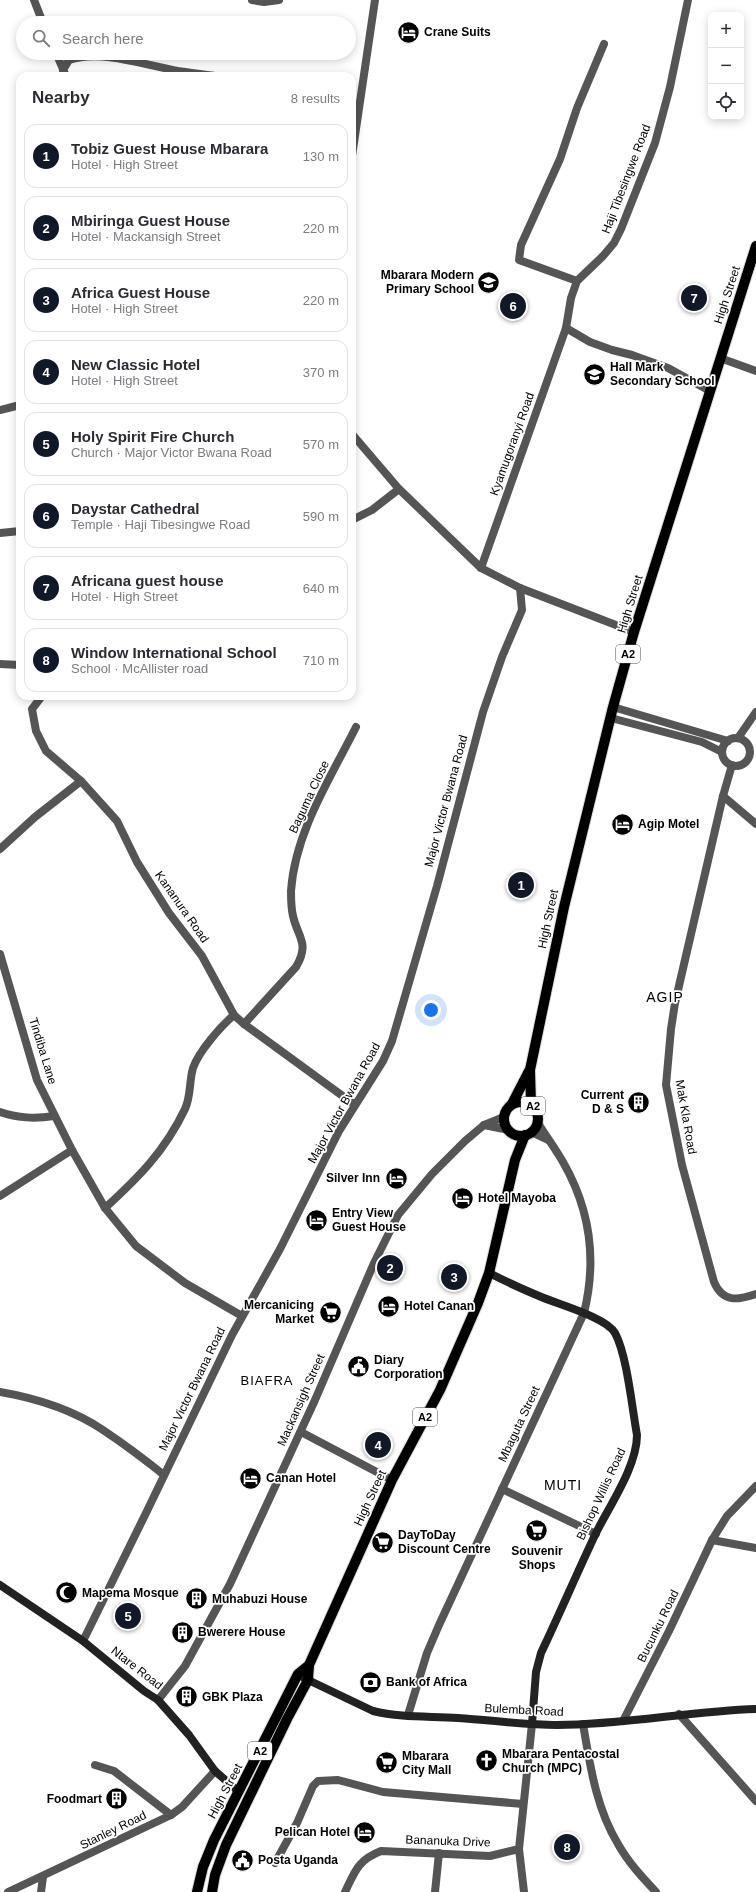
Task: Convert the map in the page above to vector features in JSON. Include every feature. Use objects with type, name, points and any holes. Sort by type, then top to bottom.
[{"type":"main road","name":"High Street","points":[[531,1104],[530,1070],[564,907],[610,718],[634,632],[756,246]]},
{"type":"main road","name":"High Street","points":[[512,1104],[530,1070]]},
{"type":"main road","name":"A2","points":[[510,1131],[505,1124],[504,1117],[507,1110],[512,1104],[518,1102],[531,1104],[537,1112],[538,1123],[528,1134]]},
{"type":"main road","name":"High Street","points":[[510,1131],[514,1160]]},
{"type":"main road","points":[[510,1131],[518,1135],[528,1134]]},
{"type":"main road","name":"High Street","points":[[212,1892],[215,1875],[226,1846],[287,1719],[308,1680],[309,1665],[392,1480],[440,1390],[478,1303],[489,1273],[514,1160],[528,1134]]},
{"type":"main road","name":"Bishop Willis Road","points":[[489,1273],[539,1296],[584,1313],[605,1324],[615,1333],[628,1383],[637,1435],[636,1446],[628,1470],[596,1534],[541,1653],[536,1672],[532,1724]]},
{"type":"main road","name":"Ntare Road","points":[[0,1585],[82,1641],[144,1691],[158,1700],[189,1735],[215,1771],[239,1792]]},
{"type":"main road","name":"High Street","points":[[197,1892],[203,1867],[214,1840],[298,1674],[309,1665]]},
{"type":"main road","name":"Bulemba Road","points":[[298,1674],[374,1711],[385,1714],[532,1724],[583,1724],[679,1714],[756,1709]]},
{"type":"main road","points":[[214,1840],[226,1846]]},
{"type":"street","points":[[34,0],[40,16]]},
{"type":"street","points":[[252,0],[264,2],[278,0]]},
{"type":"street","points":[[356,105],[375,0]]},
{"type":"street","name":"Haji Tibesingwe Road","points":[[566,328],[571,298],[578,281],[614,243],[655,143],[670,87],[688,0]]},
{"type":"street","points":[[578,281],[519,260],[518,255],[521,245],[560,159],[577,108],[604,44]]},
{"type":"street","points":[[59,60],[65,72]]},
{"type":"street","points":[[65,72],[69,60]]},
{"type":"street","points":[[124,60],[186,72]]},
{"type":"street","points":[[566,328],[590,342],[668,368],[710,391]]},
{"type":"street","name":"Kyamugoranyi Road","points":[[481,568],[566,328]]},
{"type":"street","points":[[720,358],[756,371]]},
{"type":"street","points":[[0,410],[16,406]]},
{"type":"street","points":[[356,439],[399,489],[481,568],[520,588],[634,632]]},
{"type":"street","points":[[356,518],[372,510],[399,489]]},
{"type":"street","points":[[0,533],[16,531]]},
{"type":"street","name":"Major Victor Bwana Road","points":[[82,1641],[242,1316],[284,1243],[336,1136],[367,1084],[383,1061],[392,1041],[426,923],[483,712],[502,657],[522,610],[520,588]]},
{"type":"street","points":[[0,664],[16,665]]},
{"type":"street","name":"Kananura Road","points":[[39,700],[32,709],[36,731],[46,751],[81,780],[117,821],[137,862],[169,913],[202,956],[234,1015],[244,1024],[355,1105]]},
{"type":"street","points":[[613,707],[728,741],[738,738],[756,712]]},
{"type":"street","points":[[610,718],[702,742],[722,752],[726,761],[732,765],[744,763],[753,754],[747,743],[738,738]]},
{"type":"street","name":"Baguma Close","points":[[244,1024],[296,967],[303,956],[303,944],[293,916],[291,902],[292,882],[299,849],[310,819],[356,727]]},
{"type":"street","points":[[722,752],[728,741]]},
{"type":"street","name":"Mak Kla Road","points":[[732,765],[723,796],[674,1010],[666,1085],[682,1165],[714,1282],[722,1295],[730,1298],[743,1298],[756,1294]]},
{"type":"street","points":[[0,849],[35,817],[81,780]]},
{"type":"street","points":[[723,796],[756,824]]},
{"type":"street","name":"Tindiba Lane","points":[[0,954],[37,1080],[72,1150],[105,1208],[136,1246],[185,1283],[242,1316]]},
{"type":"street","points":[[105,1208],[140,1176],[177,1126],[190,1097],[193,1068],[212,1039],[234,1015]]},
{"type":"street","points":[[0,1112],[18,1118],[33,1119],[54,1116]]},
{"type":"street","name":"Mackansigh Street","points":[[158,1700],[186,1666],[216,1612],[301,1432],[374,1263],[398,1215],[432,1174],[465,1141],[484,1126],[504,1117]]},
{"type":"street","name":"Mbaguta Street","points":[[408,1715],[427,1653],[584,1313],[590,1276],[588,1229],[585,1212],[563,1162],[548,1141],[538,1123]]},
{"type":"street","points":[[484,1126],[510,1131]]},
{"type":"street","name":"Mbaguta Street","points":[[528,1134],[548,1141]]},
{"type":"street","points":[[0,1196],[72,1150]]},
{"type":"street","points":[[0,1392],[23,1396],[67,1412],[101,1429],[164,1475]]},
{"type":"street","points":[[301,1432],[392,1480]]},
{"type":"street","points":[[756,1486],[727,1516],[712,1540],[756,1548]]},
{"type":"street","points":[[502,1489],[596,1534]]},
{"type":"street","name":"Bucunku Road","points":[[623,1721],[670,1631],[712,1540]]},
{"type":"street","points":[[679,1714],[756,1801]]},
{"type":"street","points":[[524,1892],[519,1849],[532,1724]]},
{"type":"street","points":[[583,1724],[593,1778],[601,1808],[617,1844],[635,1869],[656,1892]]},
{"type":"street","points":[[95,1765],[114,1771],[171,1815]]},
{"type":"street","name":"Stanley Road","points":[[8,1892],[43,1877],[171,1815],[182,1808],[215,1771]]},
{"type":"street","points":[[275,1863],[297,1823],[313,1786],[318,1781],[338,1780],[383,1792],[523,1804]]},
{"type":"street","name":"Bananuka Drive","points":[[345,1892],[359,1864],[368,1856],[381,1851],[490,1856],[519,1849]]},
{"type":"street","points":[[435,1892],[439,1853]]},
{"type":"street","points":[[41,1892],[43,1877]]},
{"type":"place","name":"Crane Suits","points":[[409,32]]},
{"type":"place","name":"Mbarara Modern Primary School","points":[[489,282]]},
{"type":"place","name":"Africana guest house","points":[[694,298]]},
{"type":"place","name":"Daystar Cathedral","points":[[513,306]]},
{"type":"place","name":"Hall Mark Secondary School","points":[[594,374]]},
{"type":"place","name":"Agip Motel","points":[[623,824]]},
{"type":"place","name":"Tobiz Guest House Mbarara","points":[[521,885]]},
{"type":"place","name":"Current D & S","points":[[639,1102]]},
{"type":"place","name":"Silver Inn","points":[[396,1178]]},
{"type":"place","name":"Hotel Mayoba","points":[[463,1198]]},
{"type":"place","name":"Entry View Guest House","points":[[317,1220]]},
{"type":"place","name":"Mbiringa Guest House","points":[[390,1268]]},
{"type":"place","name":"Africa Guest House","points":[[454,1277]]},
{"type":"place","name":"Hotel Canan","points":[[389,1306]]},
{"type":"place","name":"Mercanicing Market","points":[[330,1312]]},
{"type":"place","name":"Diary Corporation","points":[[358,1367]]},
{"type":"place","name":"New Classic Hotel","points":[[378,1445]]},
{"type":"place","name":"Canan Hotel","points":[[251,1478]]},
{"type":"place","name":"Souvenir Shops","points":[[537,1530]]},
{"type":"place","name":"DayToDay Discount Centre","points":[[383,1542]]},
{"type":"place","name":"Mapema Mosque","points":[[67,1593]]},
{"type":"place","name":"Muhabuzi House","points":[[196,1599]]},
{"type":"place","name":"Holy Spirit Fire Church","points":[[128,1616]]},
{"type":"place","name":"Bwerere House","points":[[182,1632]]},
{"type":"place","name":"Bank of Africa","points":[[371,1682]]},
{"type":"place","name":"GBK Plaza","points":[[186,1697]]},
{"type":"place","name":"Mbarara Pentacostal Church (MPC)","points":[[486,1761]]},
{"type":"place","name":"Mbarara City Mall","points":[[386,1763]]},
{"type":"place","name":"Foodmart","points":[[117,1799]]},
{"type":"place","name":"Pelican Hotel","points":[[365,1832]]},
{"type":"place","name":"Window International School","points":[[567,1847]]},
{"type":"place","name":"Posta Uganda","points":[[242,1860]]},
{"type":"district","name":"AGIP","points":[[665,997]]},
{"type":"district","name":"BIAFRA","points":[[267,1380]]},
{"type":"district","name":"MUTI","points":[[563,1485]]}]
